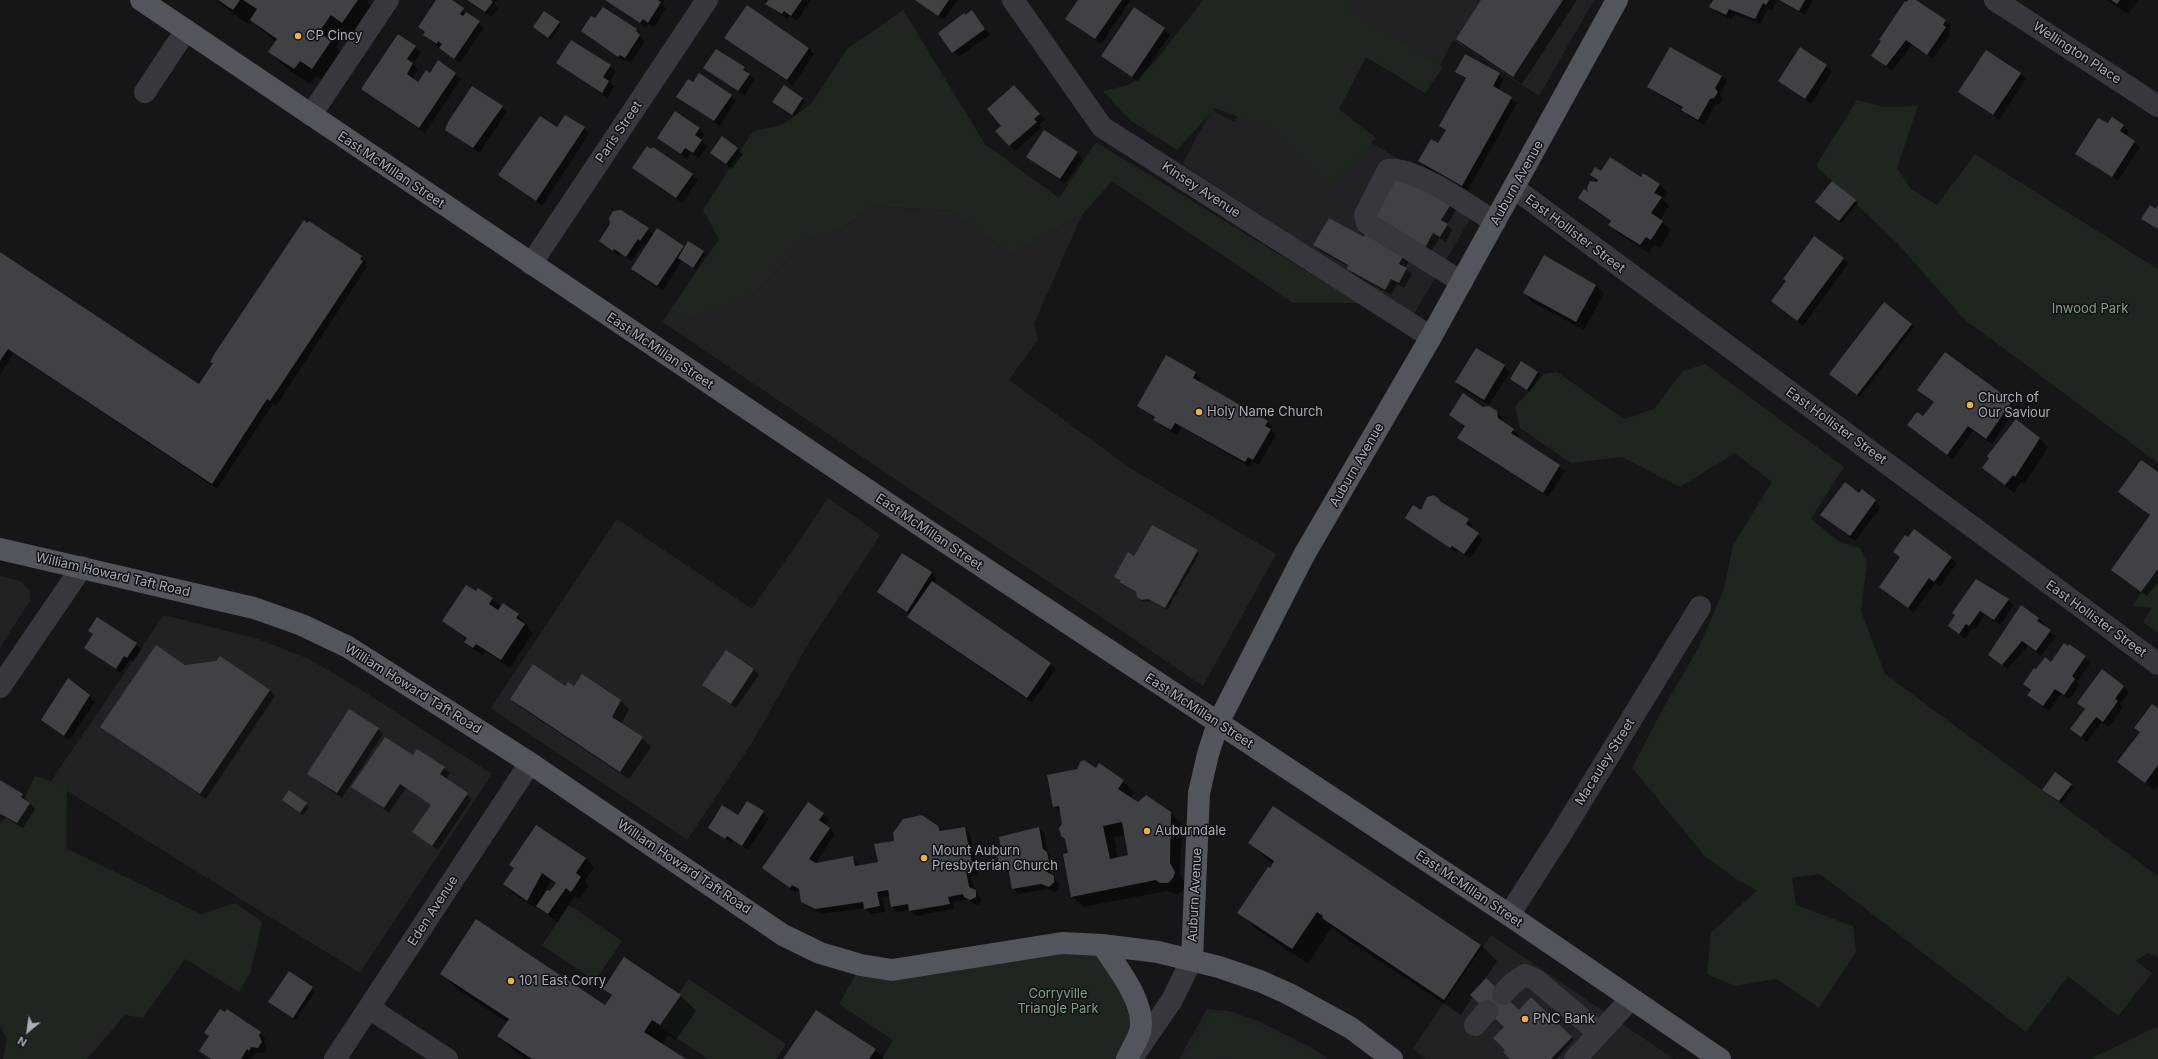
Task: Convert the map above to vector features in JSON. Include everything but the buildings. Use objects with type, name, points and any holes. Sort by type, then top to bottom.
[{"type":"main road","name":"East McMillan Street","points":[[141,0],[530,264],[921,526],[1509,915],[1720,1059]]},
{"type":"main road","name":"Auburn Avenue","points":[[1192,959],[1199,793],[1208,754],[1218,723],[1304,555],[1431,337],[1617,0]]},
{"type":"main road","name":"William Howard Taft Road","points":[[0,549],[254,608],[302,625],[348,647],[530,763],[782,935],[820,953],[861,965],[892,970],[1062,943],[1102,945],[1158,952],[1192,959],[1260,981],[1307,1002],[1351,1028],[1392,1059]]},
{"type":"main road","points":[[1102,945],[1136,998],[1140,1012],[1140,1030],[1127,1059]]},
{"type":"street","points":[[311,115],[388,0]]},
{"type":"street","name":"Paris Street","points":[[530,264],[708,0]]},
{"type":"street","name":"Kinsey Avenue","points":[[1013,0],[1102,127],[1431,337]]},
{"type":"street","name":"Wellington Place","points":[[1995,0],[2158,106]]},
{"type":"street","points":[[145,92],[186,30]]},
{"type":"street","points":[[1462,282],[1367,223],[1364,215],[1382,178],[1388,170],[1396,169],[1416,175],[1495,222]]},
{"type":"street","name":"East Hollister Street","points":[[1514,188],[2158,664]]},
{"type":"street","points":[[0,687],[82,567]]},
{"type":"street","name":"Macauley Street","points":[[1509,915],[1565,827],[1700,607]]},
{"type":"street","name":"Eden Avenue","points":[[335,1059],[530,763]]},
{"type":"street","points":[[1131,1059],[1172,1000],[1192,959]]},
{"type":"street","points":[[1503,994],[1513,983],[1525,976],[1536,980],[1600,1033]]},
{"type":"street","points":[[1575,1059],[1631,998]]},
{"type":"street","points":[[370,1008],[447,1059]]},
{"type":"shaded area","points":[[1333,0],[1594,0],[1539,96],[1453,40],[1440,65]]},
{"type":"shaded area","points":[[1262,78],[1478,206],[1414,314],[1182,164],[1212,110],[1234,122]]},
{"type":"shaded area","points":[[874,206],[951,211],[1010,254],[1082,215],[1034,324],[1038,339],[1009,380],[1130,468],[1276,554],[1203,686],[662,322],[670,310],[755,293],[807,239],[838,231]]},
{"type":"shaded area","points":[[828,498],[880,535],[811,639],[753,741],[687,840],[491,708],[617,519],[752,609]]},
{"type":"shaded area","points":[[0,576],[20,581],[30,590],[30,601],[0,647]]},
{"type":"shaded area","points":[[164,615],[258,639],[309,659],[355,686],[492,774],[360,973],[51,781]]},
{"type":"shaded area","points":[[1491,935],[1674,1059],[1425,1059],[1413,1048]]},
{"type":"shaded area","points":[[1207,1009],[1229,1011],[1258,1021],[1314,1049],[1328,1059],[1179,1059]]},
{"type":"green space","points":[[1203,0],[1348,0],[1346,7],[1443,67],[1425,93],[1366,57],[1339,109],[1376,138],[1330,188],[1271,129],[1215,108],[1177,150],[1131,121],[1103,91],[1129,85],[1154,63]]},
{"type":"green space","points":[[903,10],[985,144],[1059,198],[1096,142],[1358,303],[1293,303],[1112,181],[1082,215],[1010,254],[951,211],[874,206],[838,231],[807,239],[755,293],[683,321],[670,310],[719,239],[703,210],[753,131],[782,125],[812,103],[847,49]]},
{"type":"green space","name":"Inwood Park","points":[[1857,100],[1884,107],[1918,106],[1897,168],[1911,189],[1937,205],[1975,154],[2158,269],[2158,463],[1964,319],[1898,244],[1816,166]]},
{"type":"green space","points":[[1705,364],[1844,467],[1811,519],[1838,541],[1860,548],[1867,563],[1861,611],[1885,674],[2158,876],[2158,958],[2148,953],[2136,961],[2152,973],[2118,1016],[2068,976],[2026,1032],[1820,874],[1792,878],[1796,905],[1853,926],[1856,952],[1819,1008],[1776,979],[1735,986],[1707,974],[1711,933],[1757,890],[1736,879],[1705,856],[1632,768],[1660,714],[1699,647],[1724,589],[1733,545],[1772,482],[1735,453],[1680,487],[1622,457],[1571,463],[1520,428],[1515,407],[1544,374],[1557,372],[1624,419],[1654,409],[1683,371]]},
{"type":"green space","points":[[2158,569],[2158,633],[2143,622],[2152,608],[2132,606]]},
{"type":"green space","points":[[35,776],[67,786],[66,848],[201,914],[235,903],[262,922],[251,971],[239,992],[185,959],[143,1018],[125,1015],[87,1059],[3,1059],[7,1039],[0,1027],[0,823],[24,799]]},
{"type":"green space","points":[[569,905],[622,941],[595,981],[542,945]]},
{"type":"green space","name":"Corryville Triangle Park","points":[[1102,945],[1136,998],[1131,1059],[882,1059],[893,1040],[839,1004],[861,965]]},
{"type":"green space","points":[[688,979],[786,1044],[776,1059],[708,1059],[658,1026]]},
{"type":"green space","points":[[1214,1012],[1242,1019],[1270,1030],[1321,1059],[1225,1059],[1221,1056],[1218,1059],[1185,1059],[1207,1019]]},
{"type":"green space","points":[[2158,1026],[2158,1059],[2090,1059]]},
{"type":"place","name":"CP Cincy","points":[[298,36]]},
{"type":"place","name":"Church of Our Saviour","points":[[1970,405]]},
{"type":"place","name":"Holy Name Church","points":[[1199,412]]},
{"type":"place","name":"Auburndale","points":[[1147,831]]},
{"type":"place","name":"Mount Auburn Presbyterian Church","points":[[924,858]]},
{"type":"place","name":"101 East Corry","points":[[511,981]]},
{"type":"place","name":"PNC Bank","points":[[1525,1019]]}]
